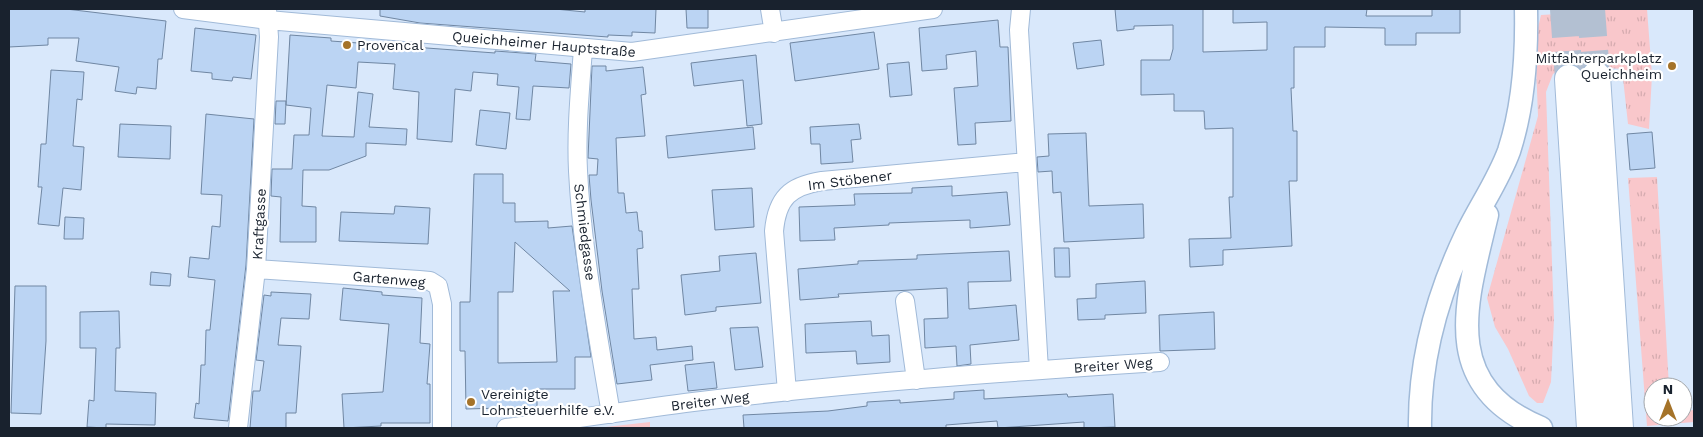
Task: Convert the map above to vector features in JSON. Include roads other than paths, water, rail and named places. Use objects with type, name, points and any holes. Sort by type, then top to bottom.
[{"type":"highway","points":[[1596,76],[1619,428]]},
{"type":"highway","points":[[1569,79],[1591,428]]},
{"type":"street","name":"Queichheimer Hauptstraße","points":[[183,9],[267,14],[583,49],[641,52],[933,9]]},
{"type":"street","points":[[770,9],[774,33]]},
{"type":"street","points":[[1021,9],[1019,30],[1039,370]]},
{"type":"street","points":[[1526,9],[1526,72],[1522,95],[1509,149],[1494,187],[1468,294],[1466,319],[1469,350],[1482,382],[1496,400],[1524,421],[1541,428]]},
{"type":"street","name":"Kraftgasse","points":[[238,428],[256,269],[269,37],[267,14]]},
{"type":"street","name":"Schmiedgasse","points":[[583,49],[578,116],[579,184],[611,414]]},
{"type":"street","name":"Im Stöbener","points":[[787,392],[774,230],[776,211],[790,192],[801,185],[822,181],[1026,162]]},
{"type":"street","points":[[1420,428],[1422,377],[1433,321],[1448,275],[1468,233],[1494,187]]},
{"type":"street","name":"Gartenweg","points":[[256,269],[430,281],[438,286],[442,304],[442,428]]},
{"type":"street","points":[[905,301],[916,380]]},
{"type":"street","name":"Breiter Weg","points":[[506,428],[787,392],[1039,370],[1160,362]]},
{"type":"tunnel","points":[[1564,9],[1569,79]]},
{"type":"tunnel","points":[[1591,9],[1596,76]]},
{"type":"place","name":"Provencal","points":[[347,45]]},
{"type":"place","name":"Mitfahrerparkplatz Queichheim","points":[[1672,66]]},
{"type":"place","name":"Vereinigte Lohnsteuerhilfe e.V.","points":[[471,402]]}]
